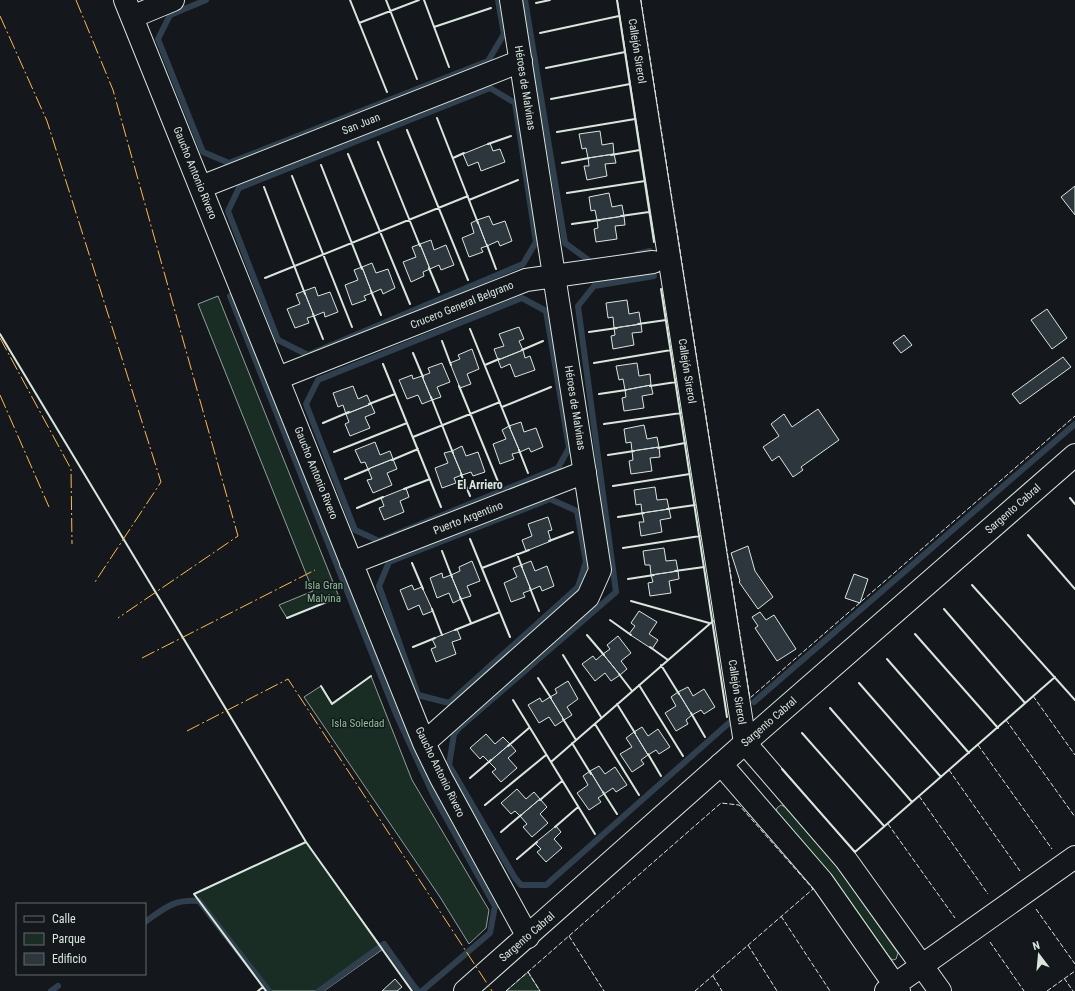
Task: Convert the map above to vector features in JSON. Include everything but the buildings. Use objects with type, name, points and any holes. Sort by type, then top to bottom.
[{"type":"street","points":[[129,8],[173,0]]},
{"type":"street","name":"Héroes de Malvinas","points":[[424,743],[588,597],[600,570],[511,0]]},
{"type":"street","name":"Callejón Sirerol","points":[[630,0],[745,743]]},
{"type":"street","name":"Gaucho Antonio Rivero","points":[[129,8],[424,743],[441,778],[528,937]]},
{"type":"street","name":"San Juan","points":[[201,187],[521,61]]},
{"type":"street","name":"Crucero General Belgrano","points":[[278,378],[526,280],[653,262]]},
{"type":"street","name":"Sargento Cabral","points":[[465,991],[528,937],[721,764],[1075,455]]},
{"type":"street","name":"Puerto Argentino","points":[[352,563],[585,472]]},
{"type":"street","points":[[745,743],[846,860],[940,991]]},
{"type":"street","points":[[721,764],[822,881],[894,989],[922,966],[1075,857]]},
{"type":"green space","name":"Isla Gran Malvina","points":[[218,296],[339,597],[287,618],[279,605],[313,591],[198,304]]},
{"type":"green space","name":"Isla Soledad","points":[[371,676],[412,780],[489,910],[486,928],[469,944],[440,897],[304,697],[321,686],[332,703]]},
{"type":"green space","points":[[781,805],[785,807],[837,867],[898,953],[896,959],[893,960],[890,958],[829,872],[776,812],[777,808]]},
{"type":"green space","points":[[306,842],[383,949],[324,991],[266,991],[194,894]]},
{"type":"green space","points":[[528,972],[540,991],[506,991]]},
{"type":"waterway","points":[[206,0],[170,15],[158,39],[203,152],[229,163],[488,61],[504,34],[498,0]]},
{"type":"waterway","points":[[525,0],[565,243],[591,262],[595,262]]},
{"type":"waterway","points":[[490,88],[515,103],[536,242],[523,264],[308,355],[278,340],[228,211],[239,188],[490,88]]},
{"type":"waterway","points":[[637,254],[650,251]]},
{"type":"waterway","points":[[654,276],[594,286],[578,306],[616,592],[459,728],[454,734],[449,765],[515,878],[521,885],[546,885],[730,722]]},
{"type":"waterway","points":[[230,296],[396,714],[433,794],[495,906],[490,933],[422,991]]},
{"type":"waterway","points":[[522,298],[546,311],[569,448],[558,468],[379,541],[355,530],[306,404],[318,380],[522,298]]},
{"type":"waterway","points":[[754,702],[1075,424]]},
{"type":"waterway","points":[[550,499],[577,511],[586,562],[578,587],[449,703],[418,695],[379,586],[389,562],[550,499]]},
{"type":"waterway","points":[[146,921],[176,903],[182,901],[199,901],[269,991]]},
{"type":"waterway","points":[[319,991],[384,944],[418,991]]},
{"type":"waterway","points":[[51,991],[58,986]]},
{"type":"fence","points":[[641,0],[750,698],[1075,416]]},
{"type":"fence","points":[[1033,696],[1075,755]]},
{"type":"fence","points":[[1006,720],[1075,817]]},
{"type":"fence","points":[[978,745],[1052,849]]},
{"type":"fence","points":[[949,770],[1020,871]]},
{"type":"fence","points":[[919,796],[988,894]]},
{"type":"fence","points":[[506,991],[721,803],[739,805],[813,889],[695,991]]},
{"type":"fence","points":[[888,824],[955,918]]},
{"type":"fence","points":[[1036,909],[1075,964]]},
{"type":"fence","points":[[781,916],[830,991]]},
{"type":"fence","points":[[569,936],[604,991]]},
{"type":"fence","points":[[990,942],[1024,991]]},
{"type":"fence","points":[[748,945],[777,991]]},
{"type":"fence","points":[[1047,991],[1075,971]]},
{"type":"fence","points":[[528,972],[540,991]]},
{"type":"fence","points":[[713,976],[722,991]]},
{"type":"fence","points":[[1064,978],[1073,991]]},
{"type":"wall","points":[[350,0],[387,92]]},
{"type":"wall","points":[[386,0],[417,79]]},
{"type":"wall","points":[[359,23],[419,0]]},
{"type":"wall","points":[[424,0],[449,67]]},
{"type":"wall","points":[[536,3],[550,0]]},
{"type":"wall","points":[[617,0],[654,242]]},
{"type":"wall","points":[[434,27],[491,8]]},
{"type":"wall","points":[[540,33],[619,16]]},
{"type":"wall","points":[[546,68],[625,52]]},
{"type":"wall","points":[[551,99],[630,84]]},
{"type":"wall","points":[[437,118],[478,223]]},
{"type":"wall","points":[[557,132],[635,119]]},
{"type":"wall","points":[[407,130],[468,280]]},
{"type":"wall","points":[[488,144],[511,136]]},
{"type":"wall","points":[[378,142],[420,246]]},
{"type":"wall","points":[[611,155],[640,150]]},
{"type":"wall","points":[[453,158],[464,153]]},
{"type":"wall","points":[[348,154],[410,304]]},
{"type":"wall","points":[[562,163],[589,158]]},
{"type":"wall","points":[[321,165],[362,269]]},
{"type":"wall","points":[[292,176],[352,327]]},
{"type":"wall","points":[[469,200],[518,180]]},
{"type":"wall","points":[[567,193],[645,181]]},
{"type":"wall","points":[[264,187],[305,294]]},
{"type":"wall","points":[[265,278],[468,196]]},
{"type":"wall","points":[[621,216],[649,212]]},
{"type":"wall","points":[[572,224],[600,220]]},
{"type":"wall","points":[[487,245],[496,269]]},
{"type":"wall","points":[[429,268],[439,292]]},
{"type":"wall","points":[[661,289],[727,717]]},
{"type":"wall","points":[[371,291],[381,315]]},
{"type":"wall","points":[[313,314],[323,339]]},
{"type":"wall","points":[[638,324],[666,320]]},
{"type":"wall","points":[[589,332],[617,328]]},
{"type":"wall","points":[[470,329],[510,428]]},
{"type":"wall","points":[[0,334],[306,842],[194,894],[266,991]]},
{"type":"wall","points":[[442,341],[451,365]]},
{"type":"wall","points":[[522,350],[543,341]]},
{"type":"wall","points":[[594,363],[671,350]]},
{"type":"wall","points":[[413,353],[423,377]]},
{"type":"wall","points":[[485,365],[499,359]]},
{"type":"wall","points":[[383,364],[441,507]]},
{"type":"wall","points":[[650,386],[676,382]]},
{"type":"wall","points":[[459,386],[499,484]]},
{"type":"wall","points":[[502,407],[551,387]]},
{"type":"wall","points":[[599,394],[626,390]]},
{"type":"wall","points":[[369,404],[395,394]]},
{"type":"wall","points":[[431,397],[453,453]]},
{"type":"wall","points":[[413,437],[500,402]]},
{"type":"wall","points":[[323,423],[349,412]]},
{"type":"wall","points":[[604,424],[681,413]]},
{"type":"wall","points":[[334,452],[407,423]]},
{"type":"wall","points":[[658,448],[685,443]]},
{"type":"wall","points":[[392,460],[418,449]]},
{"type":"wall","points":[[519,450],[528,473]]},
{"type":"wall","points":[[608,455],[634,451]]},
{"type":"wall","points":[[345,479],[369,469]]},
{"type":"wall","points":[[461,474],[470,496]]},
{"type":"wall","points":[[613,486],[690,474]]},
{"type":"wall","points":[[404,489],[430,479]]},
{"type":"wall","points":[[357,508],[383,497]]},
{"type":"wall","points":[[1070,498],[1075,504]]},
{"type":"wall","points":[[667,509],[695,505]]},
{"type":"wall","points":[[618,517],[644,513]]},
{"type":"wall","points":[[549,541],[573,532]]},
{"type":"wall","points":[[1028,535],[1075,589]]},
{"type":"wall","points":[[623,548],[700,536]]},
{"type":"wall","points":[[470,539],[510,637]]},
{"type":"wall","points":[[482,568],[529,550]]},
{"type":"wall","points":[[442,551],[452,577]]},
{"type":"wall","points":[[517,554],[522,567]]},
{"type":"wall","points":[[412,563],[423,589]]},
{"type":"wall","points":[[675,571],[704,567]]},
{"type":"wall","points":[[628,579],[654,575]]},
{"type":"wall","points":[[972,585],[1075,700]]},
{"type":"wall","points":[[530,588],[539,611]]},
{"type":"wall","points":[[287,618],[339,597]]},
{"type":"wall","points":[[460,597],[471,623]]},
{"type":"wall","points":[[631,601],[709,623]]},
{"type":"wall","points":[[432,609],[442,635]]},
{"type":"wall","points":[[944,609],[1025,703]]},
{"type":"wall","points":[[455,630],[500,612]]},
{"type":"wall","points":[[610,620],[631,635]]},
{"type":"wall","points":[[551,762],[713,621]]},
{"type":"wall","points":[[915,634],[998,728]]},
{"type":"wall","points":[[587,635],[604,655]]},
{"type":"wall","points":[[413,647],[435,638]]},
{"type":"wall","points":[[650,647],[668,660]]},
{"type":"wall","points":[[563,655],[601,717]]},
{"type":"wall","points":[[887,659],[969,753]]},
{"type":"wall","points":[[661,665],[679,694]]},
{"type":"wall","points":[[619,674],[632,691]]},
{"type":"wall","points":[[321,686],[332,704],[371,676]]},
{"type":"wall","points":[[782,769],[855,852],[1055,677]]},
{"type":"wall","points":[[538,678],[551,698]]},
{"type":"wall","points":[[859,683],[941,777]]},
{"type":"wall","points":[[639,685],[683,756]]},
{"type":"wall","points":[[513,700],[595,834]]},
{"type":"wall","points":[[617,704],[635,733]]},
{"type":"wall","points":[[830,708],[912,802]]},
{"type":"wall","points":[[691,713],[705,737]]},
{"type":"wall","points":[[563,719],[576,740]]},
{"type":"wall","points":[[595,724],[639,795]]},
{"type":"wall","points":[[508,746],[529,728]]},
{"type":"wall","points":[[802,733],[884,826]]},
{"type":"wall","points":[[572,743],[591,774]]},
{"type":"wall","points":[[648,754],[661,776]]},
{"type":"wall","points":[[485,805],[546,755]]},
{"type":"wall","points":[[470,778],[491,760]]},
{"type":"wall","points":[[540,800],[562,781]]},
{"type":"wall","points":[[603,792],[617,814]]},
{"type":"wall","points":[[555,827],[578,807]]},
{"type":"wall","points":[[501,832],[521,815]]},
{"type":"wall","points":[[306,842],[412,991]]},
{"type":"wall","points":[[517,859],[537,842]]},
{"type":"wall","points":[[258,991],[263,987]]},
{"type":"power","points":[[76,0],[113,90],[238,536],[118,618]]},
{"type":"power","points":[[0,16],[47,121],[161,482],[95,582]]},
{"type":"power","points":[[0,338],[71,469],[72,544]]},
{"type":"power","points":[[0,395],[49,507]]},
{"type":"power","points":[[142,658],[315,570]]},
{"type":"power","points":[[187,731],[288,679],[492,991]]},
{"type":"district","name":"El Arriero","points":[[480,485]]}]
